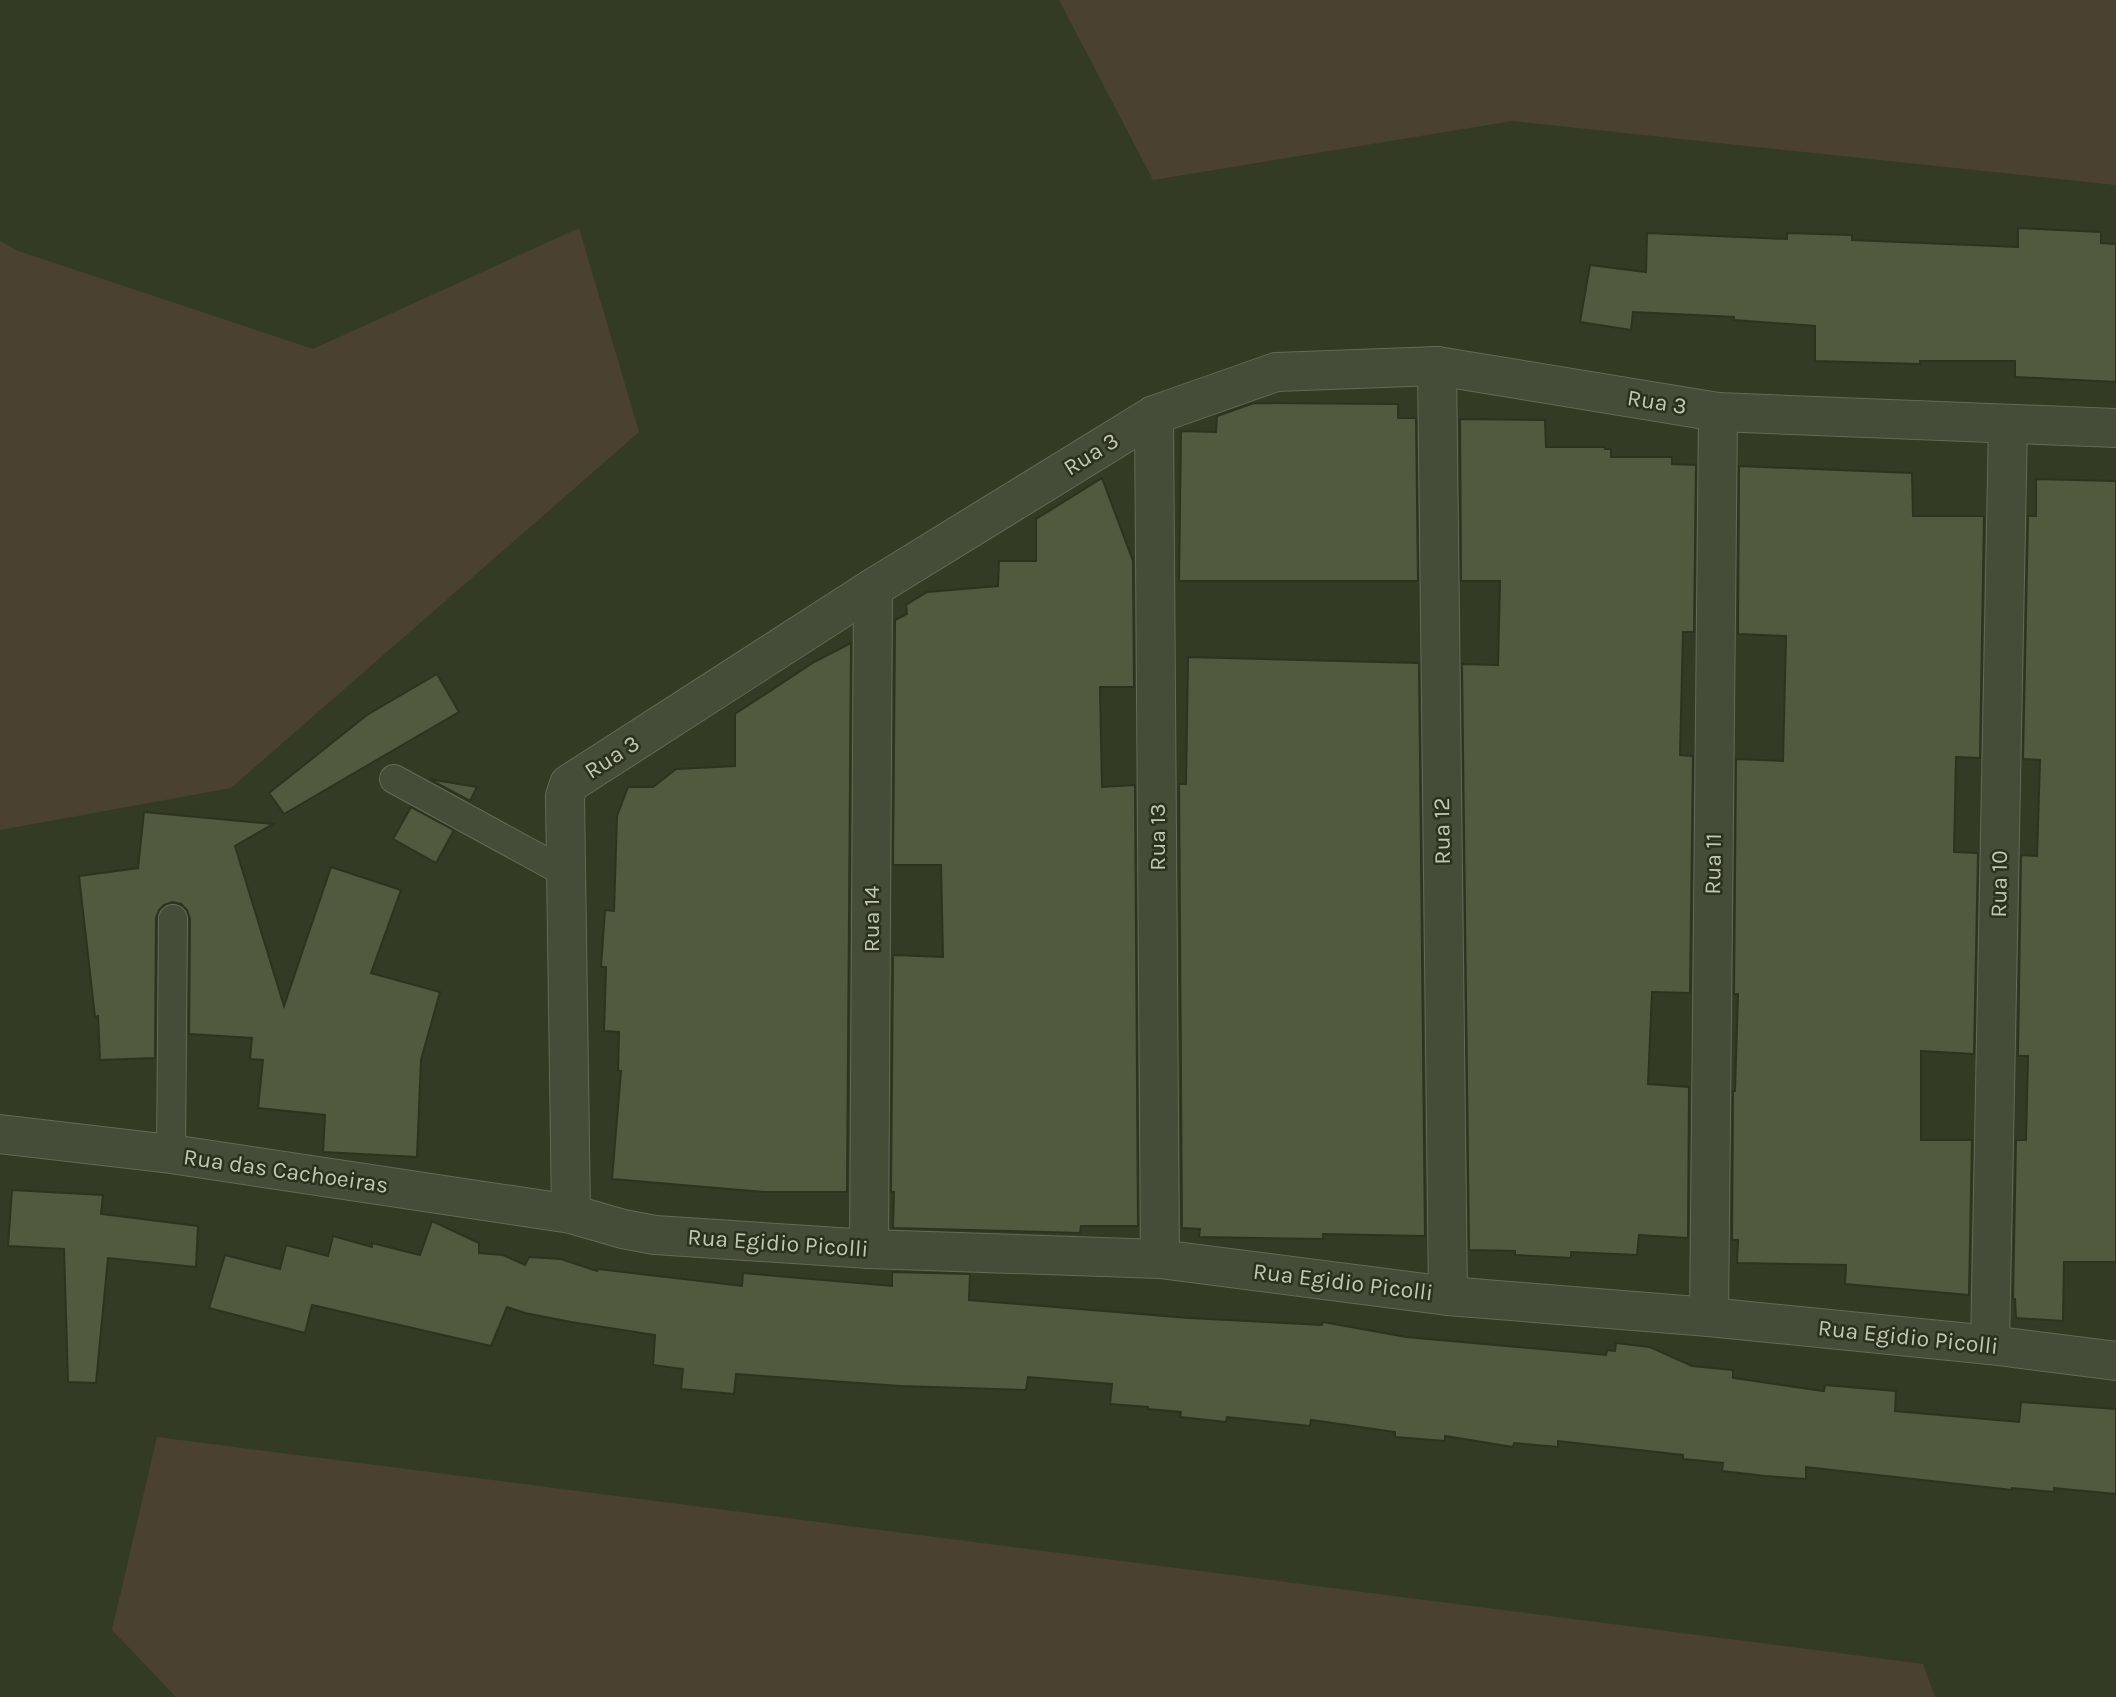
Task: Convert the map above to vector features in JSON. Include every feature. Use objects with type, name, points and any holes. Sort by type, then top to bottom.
[{"type":"street","name":"Rua 3","points":[[571,1214],[565,796],[569,784],[873,589],[1154,415],[1276,372],[1437,366],[1718,412],[2116,428]]},
{"type":"street","name":"Rua 12","points":[[1437,366],[1448,1296]]},
{"type":"street","name":"Rua 11","points":[[1709,1317],[1718,412]]},
{"type":"street","name":"Rua 13","points":[[1154,415],[1160,1259]]},
{"type":"street","name":"Rua 10","points":[[1990,1345],[2008,424]]},
{"type":"street","name":"Rua 14","points":[[869,1249],[873,589]]},
{"type":"street","name":"Rua das Cachoeiras","points":[[0,1134],[171,1154],[571,1214]]},
{"type":"street","name":"Rua Egidio Picolli","points":[[571,1214],[654,1235],[869,1249],[1160,1259],[1448,1296],[1709,1317],[1990,1345],[2116,1361]]},
{"type":"lane","points":[[394,779],[568,874]]},
{"type":"lane","points":[[171,1154],[173,919]]},
{"type":"shaded area","points":[[1059,0],[2116,0],[2116,185],[1512,121],[1153,180]]},
{"type":"shaded area","points":[[579,228],[639,432],[231,788],[0,830],[0,241],[18,251],[313,349]]},
{"type":"shaded area","points":[[157,1437],[1923,1664],[1935,1697],[176,1697],[112,1630]]},
{"type":"building","points":[[2018,228],[2101,232],[2101,243],[2116,244],[2116,382],[2015,377],[2015,361],[1920,361],[1920,364],[1815,361],[1815,326],[1734,320],[1734,317],[1633,312],[1631,330],[1580,322],[1590,265],[1646,272],[1647,233],[1787,239],[1787,233],[1852,235],[1852,240],[2018,247]]},
{"type":"building","points":[[1254,403],[1398,404],[1398,418],[1416,418],[1418,581],[1179,581],[1181,431],[1216,432],[1217,416]]},
{"type":"building","points":[[1460,419],[1545,420],[1546,447],[1605,447],[1611,449],[1611,457],[1672,457],[1672,464],[1696,465],[1694,632],[1683,632],[1680,755],[1693,756],[1690,993],[1652,992],[1648,1084],[1689,1087],[1688,1238],[1639,1235],[1637,1255],[1571,1252],[1571,1258],[1515,1255],[1515,1251],[1469,1250],[1462,664],[1498,665],[1500,581],[1461,581]]},
{"type":"building","points":[[1739,466],[1912,473],[1913,516],[1984,516],[1980,758],[1956,757],[1954,852],[1978,853],[1974,1054],[1921,1051],[1921,1140],[1972,1140],[1969,1295],[1845,1284],[1846,1265],[1737,1263],[1738,1240],[1732,1240],[1733,1091],[1738,994],[1734,994],[1736,759],[1783,761],[1786,636],[1738,634]]},
{"type":"building","points":[[1102,478],[1133,561],[1134,687],[1100,687],[1102,787],[1135,785],[1138,1226],[1081,1226],[1080,1233],[893,1228],[893,955],[943,957],[941,865],[893,865],[895,620],[907,614],[906,605],[927,592],[998,586],[999,561],[1036,561],[1036,519]]},
{"type":"building","points":[[2036,479],[2116,481],[2116,1262],[2064,1262],[2063,1321],[2016,1318],[2013,1299],[2016,1140],[2026,1140],[2028,1056],[2018,1056],[2021,855],[2037,856],[2040,760],[2023,759],[2028,516],[2036,516]]},
{"type":"building","points":[[851,643],[847,1192],[764,1192],[612,1179],[621,1071],[618,1071],[619,1032],[604,1031],[606,967],[601,967],[605,910],[614,911],[617,816],[628,787],[653,787],[676,769],[735,766],[735,714],[814,662]]},
{"type":"building","points":[[1188,657],[1419,663],[1425,1236],[1323,1234],[1323,1239],[1199,1237],[1200,1229],[1182,1228],[1179,784],[1186,784]]},
{"type":"building","points":[[437,674],[459,712],[284,814],[269,793],[367,715]]},
{"type":"building","points":[[429,779],[477,787],[470,801]]},
{"type":"building","points":[[411,807],[454,830],[436,863],[393,839]]},
{"type":"building","points":[[144,812],[273,824],[235,846],[284,1006],[331,867],[401,890],[371,973],[440,992],[421,1060],[417,1157],[323,1152],[325,1115],[258,1108],[263,1060],[250,1059],[252,1038],[189,1034],[190,919],[181,904],[172,902],[164,905],[156,918],[155,1058],[100,1060],[98,1016],[95,1017],[79,876],[138,868]]},
{"type":"building","points":[[12,1190],[103,1195],[101,1214],[198,1226],[196,1267],[108,1258],[96,1383],[68,1382],[64,1249],[8,1246]]},
{"type":"building","points":[[432,1221],[479,1243],[479,1253],[503,1255],[525,1265],[529,1257],[561,1259],[597,1271],[742,1286],[743,1273],[892,1286],[892,1272],[970,1274],[969,1300],[1189,1318],[1322,1325],[1323,1322],[1406,1337],[1606,1355],[1607,1350],[1615,1351],[1616,1343],[1650,1347],[1692,1366],[1733,1370],[1733,1378],[1824,1391],[1825,1385],[1896,1391],[1895,1411],[2019,1422],[2021,1402],[2116,1409],[2116,1494],[2054,1488],[2054,1492],[2012,1490],[1806,1467],[1806,1479],[1765,1476],[1722,1471],[1723,1463],[1683,1459],[1683,1455],[1558,1441],[1558,1447],[1514,1443],[1513,1447],[1445,1436],[1445,1441],[1395,1437],[1395,1432],[1311,1420],[1310,1426],[1227,1417],[1226,1422],[1180,1417],[1181,1412],[1110,1404],[1112,1384],[1028,1377],[1026,1390],[900,1386],[736,1374],[734,1394],[681,1389],[683,1369],[653,1365],[655,1335],[571,1322],[507,1307],[491,1346],[312,1305],[305,1333],[209,1308],[225,1255],[280,1269],[286,1245],[328,1256],[333,1236],[372,1247],[372,1243],[420,1255]]}]
